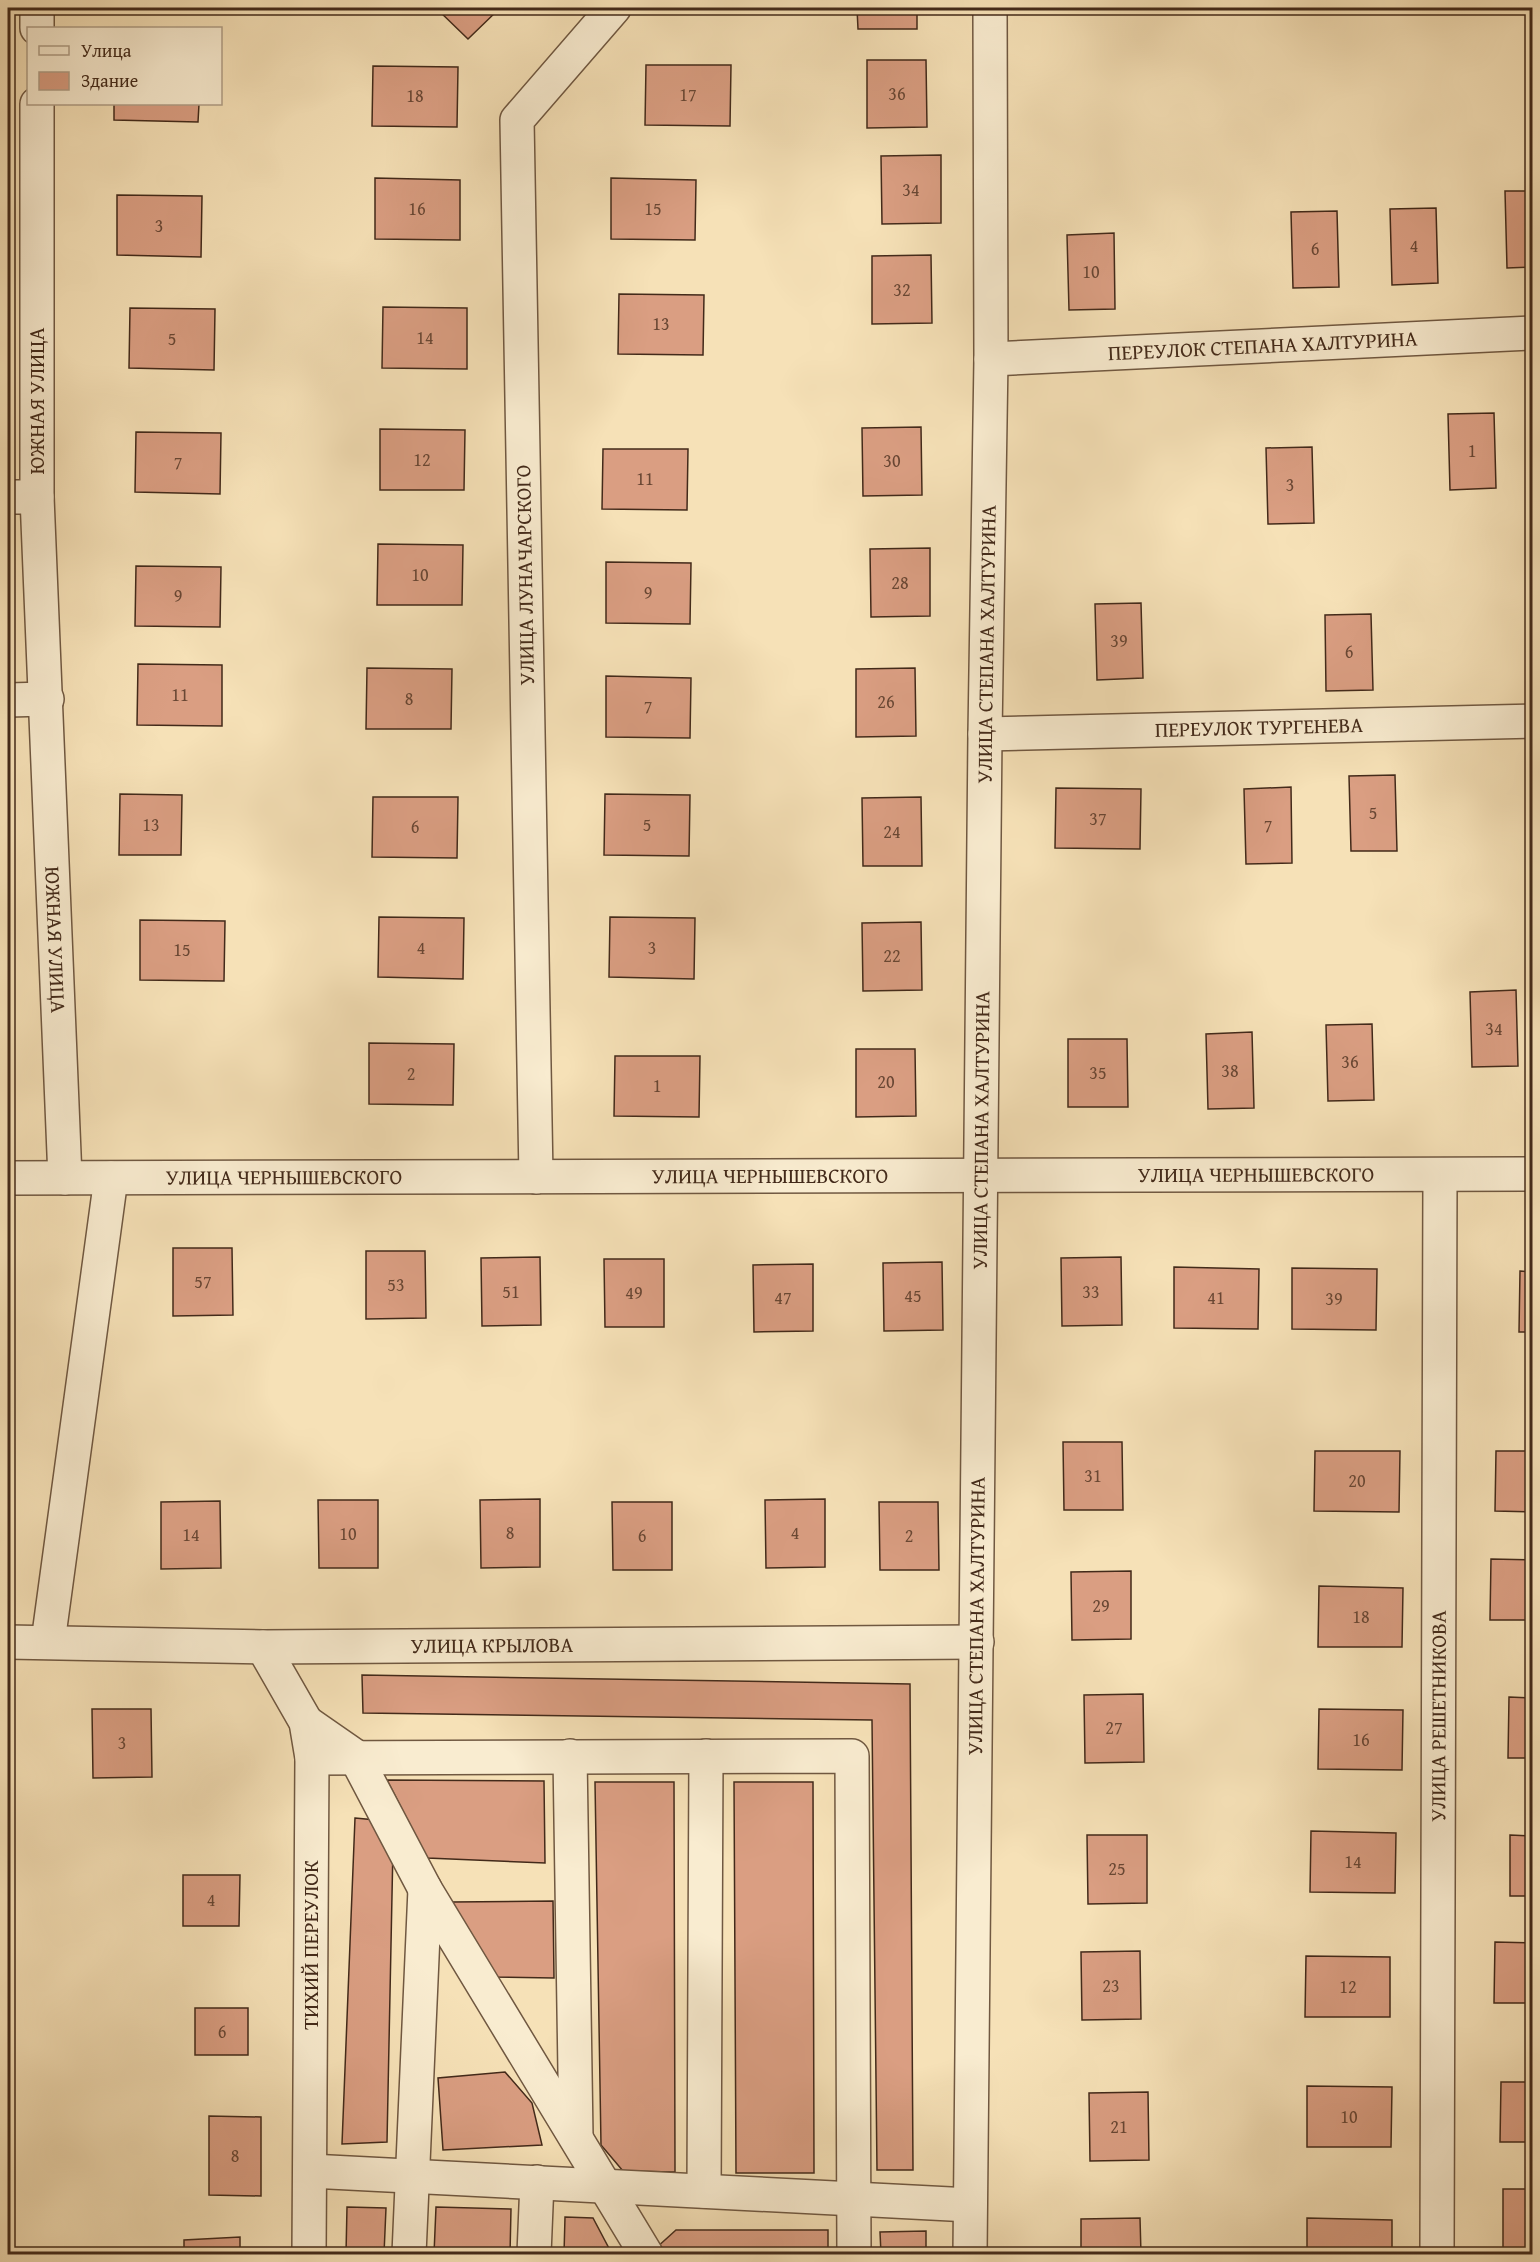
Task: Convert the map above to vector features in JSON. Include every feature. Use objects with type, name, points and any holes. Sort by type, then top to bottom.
[{"type":"street","points":[[37,8],[37,27]]},
{"type":"street","name":"УЛИЦА ЛУНАЧАРСКОГО","points":[[536,1178],[517,120],[614,8]]},
{"type":"street","name":"УЛИЦА СТЕПАНА ХАЛТУРИНА","points":[[970,2254],[991,359],[990,8]]},
{"type":"street","name":"ЮЖНАЯ УЛИЦА","points":[[37,105],[22,497],[47,699],[66,1178]]},
{"type":"street","name":"ПЕРЕУЛОК СТЕПАНА ХАЛТУРИНА","points":[[991,359],[1533,333]]},
{"type":"street","points":[[8,700],[47,699]]},
{"type":"street","name":"ПЕРЕУЛОК ТУРГЕНЕВА","points":[[986,734],[1533,721]]},
{"type":"street","name":"УЛИЦА ЧЕРНЫШЕВСКОГО","points":[[8,1178],[1533,1174]]},
{"type":"street","name":"УЛИЦА РЕШЕТНИКОВА","points":[[1437,2254],[1440,1175]]},
{"type":"street","points":[[48,1642],[111,1178]]},
{"type":"street","name":"УЛИЦА КРЫЛОВА","points":[[8,1642],[263,1647],[977,1642]]},
{"type":"street","name":"ТИХИЙ ПЕРЕУЛОК","points":[[263,1647],[306,1722],[312,1758],[309,2254]]},
{"type":"street","points":[[306,1722],[355,1756],[426,1889],[646,2254]]},
{"type":"street","points":[[312,1758],[355,1756],[852,1756],[854,2254]]},
{"type":"street","points":[[570,1756],[576,2137]]},
{"type":"street","points":[[704,2191],[706,1756]]},
{"type":"street","points":[[409,2254],[426,1889]]},
{"type":"street","points":[[310,2170],[970,2205]]},
{"type":"street","points":[[534,2254],[537,2182]]},
{"type":"building","points":[[436,8],[500,8],[468,39]]},
{"type":"building","points":[[857,8],[917,8],[917,29],[858,29]]},
{"type":"building","points":[[867,60],[926,60],[927,127],[867,128]]},
{"type":"building","points":[[646,65],[731,65],[730,126],[645,125]]},
{"type":"building","points":[[373,66],[458,67],[457,127],[372,126]]},
{"type":"building","points":[[114,105],[199,105],[198,122],[114,120]]},
{"type":"building","points":[[941,155],[941,223],[882,224],[881,156]]},
{"type":"building","points":[[375,178],[460,180],[460,240],[375,239]]},
{"type":"building","points":[[611,178],[696,180],[695,240],[611,239]]},
{"type":"building","points":[[1505,191],[1532,191],[1532,267],[1507,268]]},
{"type":"building","points":[[117,195],[202,196],[201,257],[117,255]]},
{"type":"building","points":[[1436,208],[1438,283],[1392,285],[1390,209]]},
{"type":"building","points":[[1337,211],[1339,287],[1293,288],[1291,212]]},
{"type":"building","points":[[1114,233],[1115,309],[1069,310],[1067,235]]},
{"type":"building","points":[[931,255],[932,323],[872,324],[872,256]]},
{"type":"building","points":[[619,294],[704,295],[703,355],[618,354]]},
{"type":"building","points":[[383,307],[467,308],[467,369],[382,368]]},
{"type":"building","points":[[130,308],[215,309],[214,370],[129,368]]},
{"type":"building","points":[[1494,413],[1496,488],[1450,490],[1448,414]]},
{"type":"building","points":[[921,427],[922,495],[863,496],[862,428]]},
{"type":"building","points":[[380,429],[465,430],[464,490],[380,490]]},
{"type":"building","points":[[136,432],[221,433],[220,494],[135,492]]},
{"type":"building","points":[[1312,447],[1314,523],[1268,524],[1266,448]]},
{"type":"building","points":[[603,449],[688,449],[687,510],[602,509]]},
{"type":"building","points":[[378,544],[463,545],[462,605],[377,605]]},
{"type":"building","points":[[930,548],[930,616],[871,617],[870,549]]},
{"type":"building","points":[[606,562],[691,563],[690,624],[606,623]]},
{"type":"building","points":[[136,566],[221,567],[220,627],[135,626]]},
{"type":"building","points":[[1141,603],[1143,678],[1097,680],[1095,604]]},
{"type":"building","points":[[1371,614],[1373,690],[1326,691],[1325,615]]},
{"type":"building","points":[[138,664],[222,665],[222,726],[137,725]]},
{"type":"building","points":[[367,668],[452,669],[451,729],[366,729]]},
{"type":"building","points":[[915,668],[916,736],[856,737],[856,669]]},
{"type":"building","points":[[606,676],[691,678],[690,738],[606,737]]},
{"type":"building","points":[[1395,775],[1397,851],[1351,851],[1349,776]]},
{"type":"building","points":[[1291,787],[1292,863],[1246,864],[1244,789]]},
{"type":"building","points":[[1056,788],[1141,789],[1140,849],[1055,848]]},
{"type":"building","points":[[8,791],[10,879],[8,879]]},
{"type":"building","points":[[120,794],[182,795],[181,855],[119,855]]},
{"type":"building","points":[[605,794],[690,795],[689,856],[604,855]]},
{"type":"building","points":[[373,797],[458,797],[457,858],[372,857]]},
{"type":"building","points":[[921,797],[922,866],[863,866],[862,798]]},
{"type":"building","points":[[379,917],[464,918],[463,979],[378,977]]},
{"type":"building","points":[[610,917],[695,918],[694,979],[609,977]]},
{"type":"building","points":[[140,920],[225,921],[224,981],[140,980]]},
{"type":"building","points":[[921,922],[922,990],[863,991],[862,923]]},
{"type":"building","points":[[1516,990],[1518,1066],[1472,1067],[1470,992]]},
{"type":"building","points":[[1372,1024],[1374,1100],[1328,1101],[1326,1025]]},
{"type":"building","points":[[1252,1032],[1254,1108],[1208,1109],[1206,1034]]},
{"type":"building","points":[[1068,1039],[1127,1039],[1128,1107],[1068,1107]]},
{"type":"building","points":[[369,1043],[454,1044],[453,1105],[369,1104]]},
{"type":"building","points":[[856,1049],[915,1049],[916,1116],[856,1117]]},
{"type":"building","points":[[615,1056],[700,1056],[699,1117],[614,1116]]},
{"type":"building","points":[[173,1248],[232,1248],[233,1315],[173,1316]]},
{"type":"building","points":[[366,1251],[425,1251],[426,1318],[366,1319]]},
{"type":"building","points":[[540,1257],[541,1325],[482,1326],[481,1258]]},
{"type":"building","points":[[1121,1257],[1122,1325],[1062,1326],[1061,1258]]},
{"type":"building","points":[[604,1259],[664,1259],[664,1327],[605,1327]]},
{"type":"building","points":[[942,1262],[943,1330],[884,1331],[883,1263]]},
{"type":"building","points":[[813,1264],[813,1331],[754,1332],[753,1265]]},
{"type":"building","points":[[1174,1267],[1259,1269],[1258,1329],[1174,1328]]},
{"type":"building","points":[[1292,1268],[1377,1269],[1376,1330],[1292,1329]]},
{"type":"building","points":[[1520,1271],[1532,1272],[1532,1332],[1519,1332]]},
{"type":"building","points":[[1063,1442],[1122,1442],[1123,1510],[1064,1510]]},
{"type":"building","points":[[1315,1451],[1400,1451],[1399,1512],[1314,1511]]},
{"type":"building","points":[[1496,1451],[1532,1451],[1532,1512],[1495,1511]]},
{"type":"building","points":[[540,1499],[540,1567],[481,1568],[480,1500]]},
{"type":"building","points":[[825,1499],[825,1567],[766,1568],[765,1500]]},
{"type":"building","points":[[318,1500],[378,1500],[378,1568],[319,1568]]},
{"type":"building","points":[[220,1501],[221,1568],[161,1569],[161,1502]]},
{"type":"building","points":[[612,1502],[672,1502],[672,1570],[613,1570]]},
{"type":"building","points":[[879,1502],[938,1502],[939,1570],[880,1570]]},
{"type":"building","points":[[1491,1559],[1532,1560],[1532,1620],[1490,1620]]},
{"type":"building","points":[[1131,1571],[1131,1639],[1072,1640],[1071,1572]]},
{"type":"building","points":[[1319,1586],[1403,1588],[1402,1647],[1318,1647]]},
{"type":"building","points":[[362,1675],[910,1684],[913,2170],[877,2170],[872,1720],[363,1713]]},
{"type":"building","points":[[1143,1694],[1144,1762],[1085,1763],[1084,1695]]},
{"type":"building","points":[[1509,1697],[1532,1698],[1532,1758],[1508,1758]]},
{"type":"building","points":[[92,1709],[151,1709],[152,1777],[93,1778]]},
{"type":"building","points":[[1319,1709],[1403,1710],[1402,1770],[1318,1769]]},
{"type":"building","points":[[387,1780],[544,1781],[545,1863],[427,1858]]},
{"type":"building","points":[[595,1782],[674,1782],[675,2172],[623,2171],[601,2145]]},
{"type":"building","points":[[734,1782],[813,1782],[814,2173],[736,2173]]},
{"type":"building","points":[[355,1818],[376,1820],[393,1846],[387,2142],[342,2144]]},
{"type":"building","points":[[1311,1831],[1396,1833],[1395,1893],[1310,1892]]},
{"type":"building","points":[[1087,1835],[1147,1835],[1147,1903],[1088,1904]]},
{"type":"building","points":[[1510,1835],[1532,1836],[1532,1896],[1510,1896]]},
{"type":"building","points":[[183,1875],[240,1875],[239,1926],[183,1926]]},
{"type":"building","points":[[553,1901],[554,1978],[493,1977],[452,1902]]},
{"type":"building","points":[[1495,1942],[1532,1943],[1532,2003],[1494,2003]]},
{"type":"building","points":[[1140,1951],[1141,2019],[1082,2020],[1081,1952]]},
{"type":"building","points":[[1306,1956],[1390,1957],[1390,2017],[1305,2017]]},
{"type":"building","points":[[8,1997],[11,1997],[11,2072],[8,2072]]},
{"type":"building","points":[[195,2008],[248,2008],[248,2055],[195,2055]]},
{"type":"building","points":[[505,2072],[532,2103],[542,2145],[443,2150],[438,2078]]},
{"type":"building","points":[[1501,2082],[1532,2082],[1532,2142],[1500,2142]]},
{"type":"building","points":[[1307,2086],[1392,2087],[1391,2147],[1307,2147]]},
{"type":"building","points":[[1148,2092],[1149,2160],[1090,2161],[1089,2093]]},
{"type":"building","points":[[209,2116],[261,2117],[261,2196],[209,2195]]},
{"type":"building","points":[[1503,2189],[1532,2189],[1532,2250],[1503,2250]]},
{"type":"building","points":[[347,2207],[386,2208],[384,2254],[346,2254]]},
{"type":"building","points":[[436,2207],[511,2209],[510,2254],[434,2254]]},
{"type":"building","points":[[565,2217],[593,2218],[612,2254],[564,2254]]},
{"type":"building","points":[[1140,2218],[1141,2254],[1081,2254],[1081,2219]]},
{"type":"building","points":[[1307,2218],[1392,2220],[1392,2254],[1307,2254]]},
{"type":"building","points":[[676,2230],[828,2230],[828,2254],[660,2254],[655,2249]]},
{"type":"building","points":[[926,2231],[926,2254],[881,2254],[880,2232]]},
{"type":"building","points":[[240,2237],[240,2254],[184,2254],[184,2240]]}]
